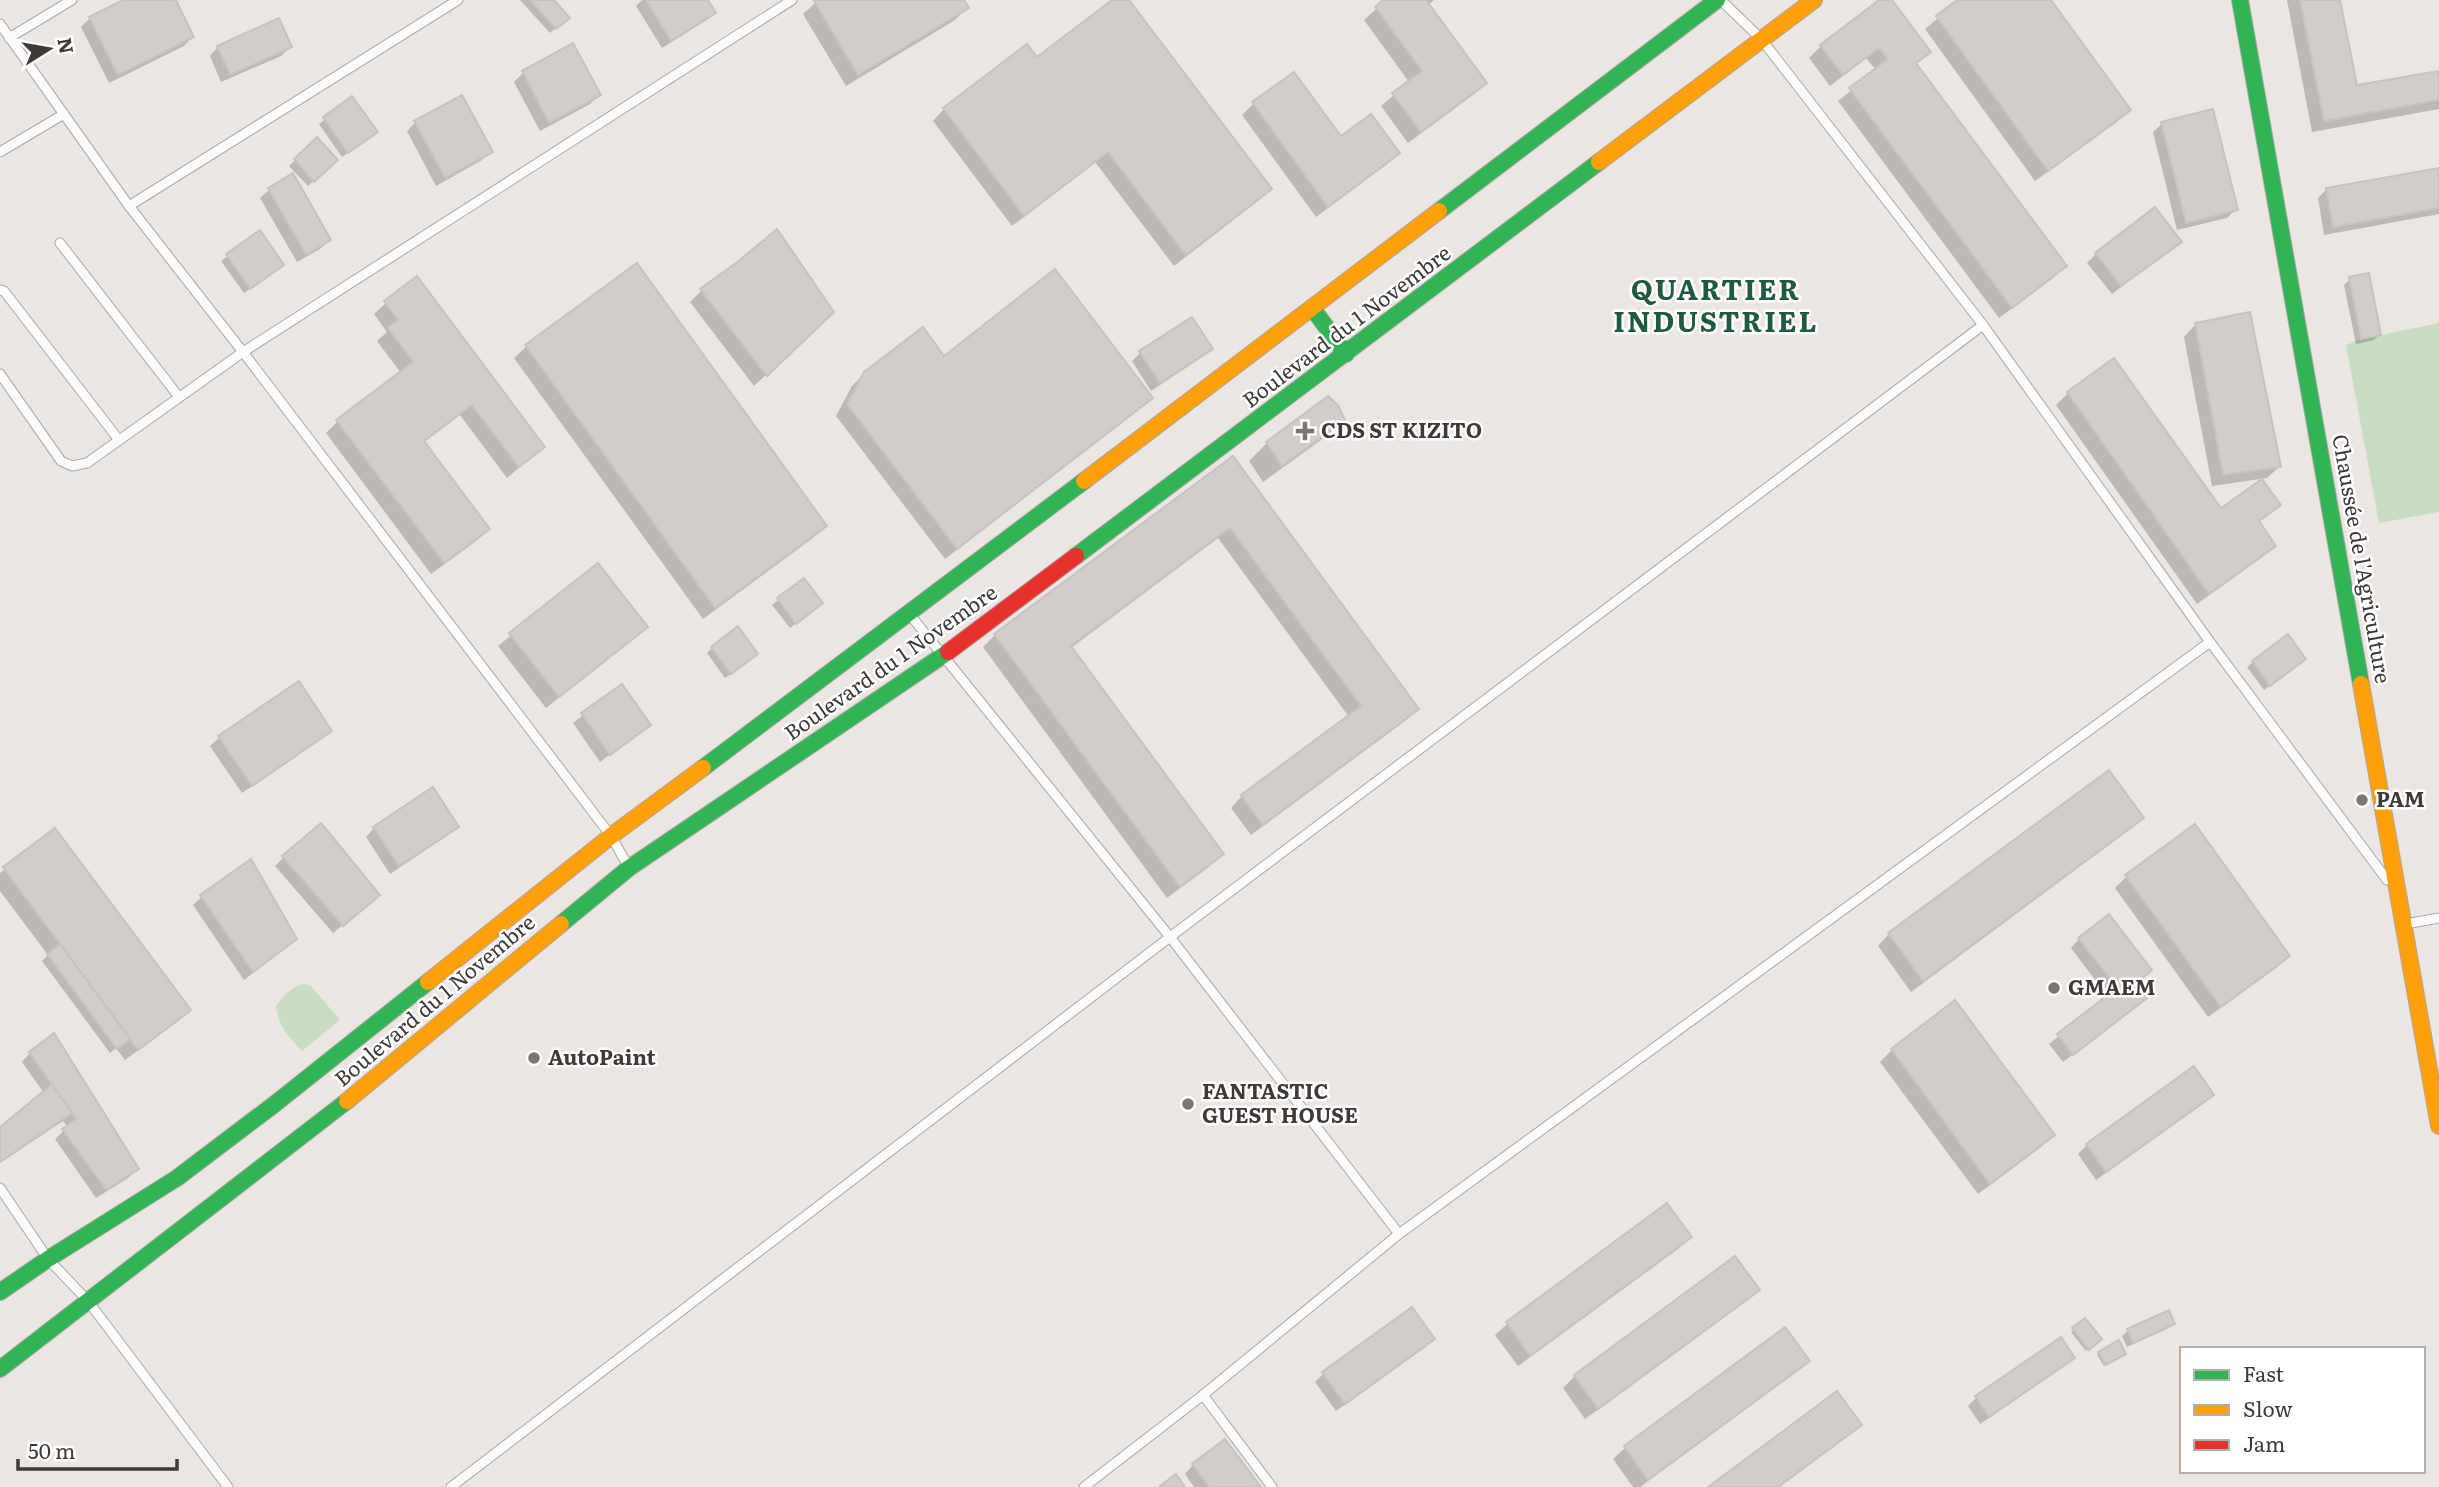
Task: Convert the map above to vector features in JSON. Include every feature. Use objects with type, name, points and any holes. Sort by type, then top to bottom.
[{"type":"main road","name":"Boulevard du 1 Novembre","points":[[0,1292],[284,1111],[611,836],[910,614],[1719,0]]},
{"type":"main road","name":"Boulevard du 1 Novembre","points":[[0,1369],[305,1135],[629,867],[943,656],[1814,0]]},
{"type":"main road","name":"Chaussée de l'Agriculture","points":[[2240,0],[2439,1126]]},
{"type":"main road","points":[[1313,309],[1346,354]]},
{"type":"main road","points":[[284,1111],[305,1135]]},
{"type":"lane","points":[[9,38],[72,0]]},
{"type":"lane","points":[[129,206],[458,0]]},
{"type":"lane","points":[[0,374],[61,461],[72,466],[87,463],[243,352],[792,0]]},
{"type":"lane","points":[[1719,0],[1762,40],[1983,326],[2210,642],[2400,898]]},
{"type":"lane","points":[[0,24],[129,206],[611,836],[629,867]]},
{"type":"lane","points":[[0,152],[64,114]]},
{"type":"lane","points":[[60,243],[179,397]]},
{"type":"lane","points":[[0,290],[4,291],[119,440]]},
{"type":"lane","points":[[451,1487],[1170,937],[1983,326]]},
{"type":"lane","points":[[910,614],[1170,937],[1399,1234]]},
{"type":"lane","points":[[1084,1487],[1203,1395],[1399,1234],[2210,642]]},
{"type":"lane","points":[[2404,925],[2439,919]]},
{"type":"lane","points":[[0,1188],[48,1259],[88,1301],[228,1487]]},
{"type":"lane","points":[[1203,1395],[1272,1487]]},
{"type":"green space","points":[[2439,323],[2439,512],[2379,523],[2346,345],[2361,339]]},
{"type":"green space","points":[[304,984],[311,986],[340,1020],[302,1051],[282,1025],[276,1006],[288,992]]},
{"type":"building","points":[[123,0],[176,0],[194,37],[118,75],[89,17]]},
{"type":"building","points":[[530,0],[554,0],[570,18],[556,29]]},
{"type":"building","points":[[646,0],[708,0],[716,13],[671,41]]},
{"type":"building","points":[[815,0],[964,0],[969,8],[858,75]]},
{"type":"building","points":[[1112,0],[1129,0],[1272,189],[1186,255],[1108,152],[1024,216],[943,108],[1027,44],[1037,57]]},
{"type":"building","points":[[1383,0],[1426,0],[1487,83],[1421,132],[1392,93],[1422,71],[1375,7]]},
{"type":"building","points":[[1879,0],[1892,0],[1931,52],[1916,63],[2067,266],[2012,308],[1849,88],[1888,59],[1879,48],[1843,75],[1820,45]]},
{"type":"building","points":[[1957,0],[2051,0],[2131,110],[2048,171],[1936,16]]},
{"type":"building","points":[[2300,0],[2340,0],[2357,85],[2439,71],[2439,100],[2324,121]]},
{"type":"building","points":[[279,18],[292,47],[230,75],[217,46]]},
{"type":"building","points":[[573,43],[601,95],[549,123],[522,71]]},
{"type":"building","points":[[1294,72],[1341,136],[1371,114],[1400,153],[1328,207],[1252,102]]},
{"type":"building","points":[[462,95],[493,152],[445,178],[414,121]]},
{"type":"building","points":[[352,96],[378,132],[348,153],[323,117]]},
{"type":"building","points":[[2213,109],[2238,210],[2186,223],[2161,122]]},
{"type":"building","points":[[317,137],[338,160],[314,182],[294,159]]},
{"type":"building","points":[[2439,168],[2439,208],[2333,227],[2326,188]]},
{"type":"building","points":[[293,173],[331,240],[306,255],[268,188]]},
{"type":"building","points":[[2155,207],[2182,242],[2121,286],[2095,253]]},
{"type":"building","points":[[777,229],[834,312],[767,376],[700,289]]},
{"type":"building","points":[[260,230],[284,265],[250,289],[226,254]]},
{"type":"building","points":[[637,263],[827,526],[715,608],[525,345]]},
{"type":"building","points":[[1055,269],[1153,398],[957,549],[847,404],[864,372],[923,327],[944,356]]},
{"type":"building","points":[[2369,273],[2381,335],[2361,339],[2349,277]]},
{"type":"building","points":[[417,276],[545,447],[519,467],[472,405],[424,441],[490,529],[444,563],[336,420],[413,362],[388,328],[398,320],[384,301]]},
{"type":"building","points":[[2250,312],[2281,467],[2223,475],[2195,323]]},
{"type":"building","points":[[1192,317],[1213,349],[1160,383],[1139,351]]},
{"type":"building","points":[[2114,358],[2221,508],[2262,479],[2281,505],[2259,521],[2276,546],[2209,594],[2067,392]]},
{"type":"building","name":"CDS ST KIZITO","points":[[1328,396],[1338,405],[1345,420],[1282,466],[1266,442]]},
{"type":"building","points":[[1233,456],[1419,709],[1263,825],[1241,795],[1361,706],[1230,528],[1071,646],[1224,854],[1180,887],[994,634]]},
{"type":"building","points":[[598,563],[648,627],[559,697],[509,633]]},
{"type":"building","points":[[804,578],[823,603],[796,624],[777,598]]},
{"type":"building","points":[[738,626],[758,654],[731,674],[711,647]]},
{"type":"building","points":[[2288,634],[2306,659],[2270,686],[2252,661]]},
{"type":"building","points":[[299,681],[332,731],[252,786],[218,736]]},
{"type":"building","points":[[622,684],[651,725],[610,755],[581,713]]},
{"type":"building","points":[[2109,770],[2144,818],[1923,981],[1888,933]]},
{"type":"building","points":[[433,787],[459,827],[399,866],[373,827]]},
{"type":"building","points":[[321,823],[380,895],[343,926],[282,856]]},
{"type":"building","points":[[2195,824],[2290,956],[2221,1007],[2125,875]]},
{"type":"building","points":[[55,828],[191,1010],[138,1050],[3,867]]},
{"type":"building","points":[[251,859],[297,939],[253,972],[200,895]]},
{"type":"building","points":[[2109,914],[2152,970],[2140,980],[2151,995],[2073,1055],[2057,1034],[2117,988],[2078,938]]},
{"type":"building","points":[[60,944],[130,1039],[117,1049],[47,954]]},
{"type":"building","points":[[1955,1000],[2055,1135],[1990,1184],[1891,1049]]},
{"type":"building","points":[[54,1033],[139,1169],[106,1190],[62,1129],[76,1119],[29,1052]]},
{"type":"building","points":[[2194,1066],[2214,1095],[2106,1172],[2086,1144]]},
{"type":"building","points":[[52,1084],[72,1113],[0,1162],[0,1127]]},
{"type":"building","points":[[1667,1203],[1692,1237],[1530,1356],[1506,1322]]},
{"type":"building","points":[[1735,1256],[1760,1290],[1598,1409],[1574,1375]]},
{"type":"building","points":[[1412,1307],[1435,1339],[1345,1404],[1322,1372]]},
{"type":"building","points":[[2169,1310],[2175,1324],[2133,1343],[2127,1329]]},
{"type":"building","points":[[2085,1318],[2102,1339],[2089,1350],[2072,1328]]},
{"type":"building","points":[[1785,1327],[1810,1361],[1648,1480],[1624,1446]]},
{"type":"building","points":[[2061,1337],[2075,1358],[1989,1417],[1975,1396]]},
{"type":"building","points":[[2119,1340],[2126,1354],[2106,1365],[2098,1352]]},
{"type":"building","points":[[1837,1391],[1862,1425],[1778,1487],[1708,1487]]},
{"type":"building","points":[[1225,1439],[1261,1487],[1209,1487],[1192,1464]]},
{"type":"building","points":[[1176,1474],[1185,1487],[1159,1487]]},
{"type":"traffic: fast","points":[[1439,211],[1717,0]]},
{"type":"traffic: fast","points":[[2240,0],[2361,684]]},
{"type":"traffic: fast","points":[[1076,556],[1599,162]]},
{"type":"traffic: fast","points":[[1313,309],[1346,354]]},
{"type":"traffic: fast","points":[[703,768],[1084,481]]},
{"type":"traffic: fast","points":[[561,924],[629,868],[948,652]]},
{"type":"traffic: fast","points":[[0,1292],[177,1178],[428,982]]},
{"type":"traffic: fast","points":[[0,1369],[347,1101]]},
{"type":"traffic: slow","points":[[1599,162],[1814,0]]},
{"type":"traffic: slow","points":[[1084,481],[1439,211]]},
{"type":"traffic: slow","points":[[2361,684],[2439,1126]]},
{"type":"traffic: slow","points":[[428,982],[611,836],[703,768]]},
{"type":"traffic: slow","points":[[347,1101],[561,924]]},
{"type":"traffic: jam","points":[[948,652],[1076,556]]},
{"type":"place","name":"CDS ST KIZITO","points":[[1305,431]]},
{"type":"place","name":"PAM","points":[[2362,800]]},
{"type":"place","name":"GMAEM","points":[[2054,988]]},
{"type":"place","name":"AutoPaint","points":[[534,1058]]},
{"type":"place","name":"FANTASTIC GUEST HOUSE","points":[[1188,1104]]},
{"type":"district","name":"QUARTIER INDUSTRIEL","points":[[1716,306]]}]
